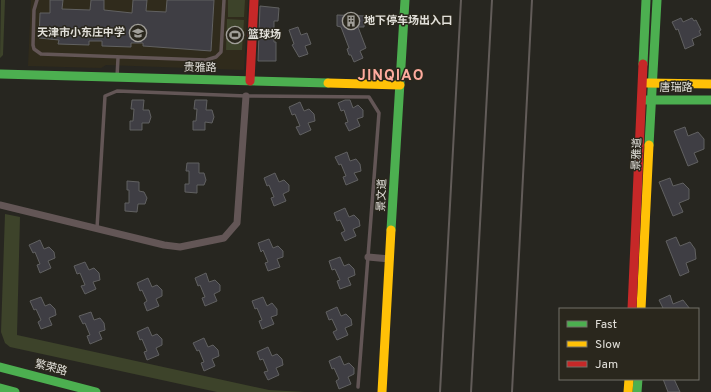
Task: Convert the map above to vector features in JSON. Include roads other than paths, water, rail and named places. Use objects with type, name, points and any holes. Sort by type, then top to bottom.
[{"type":"street","points":[[250,81],[254,0]]},
{"type":"street","name":"景文道","points":[[382,392],[405,0]]},
{"type":"street","name":"景雅道","points":[[632,308],[646,0]]},
{"type":"street","name":"景雅道","points":[[641,308],[657,0]]},
{"type":"street","name":"贵雅路","points":[[0,74],[400,85]]},
{"type":"street","name":"唐瑞路","points":[[642,82],[711,84]]},
{"type":"street","points":[[0,205],[97,229],[180,247],[224,238],[237,222],[246,96]]},
{"type":"street","name":"唐瑞路","points":[[642,100],[711,100]]},
{"type":"street","points":[[368,257],[390,259]]},
{"type":"street","points":[[0,361],[11,370]]},
{"type":"street","name":"繁荣路","points":[[0,367],[96,392]]},
{"type":"street","points":[[628,392],[629,380]]},
{"type":"street","points":[[637,392],[638,380]]},
{"type":"street","points":[[1,388],[15,392]]},
{"type":"lane","points":[[37,0],[34,10],[33,45],[37,52],[45,56],[206,60],[216,57],[220,52],[224,0]]},
{"type":"lane","points":[[117,78],[118,58]]},
{"type":"lane","points":[[97,229],[105,96],[117,91],[246,96],[369,97],[379,113],[358,387]]},
{"type":"railway","points":[[440,392],[461,0]]},
{"type":"railway","points":[[471,392],[492,0]]},
{"type":"railway","points":[[512,392],[532,0]]},
{"type":"place","name":"地下停车场出入口","points":[[351,21]]},
{"type":"place","name":"天津市小东庄中学","points":[[138,33]]},
{"type":"place","name":"篮球场","points":[[235,35]]},
{"type":"district","name":"JINQIAO","points":[[391,76]]}]
